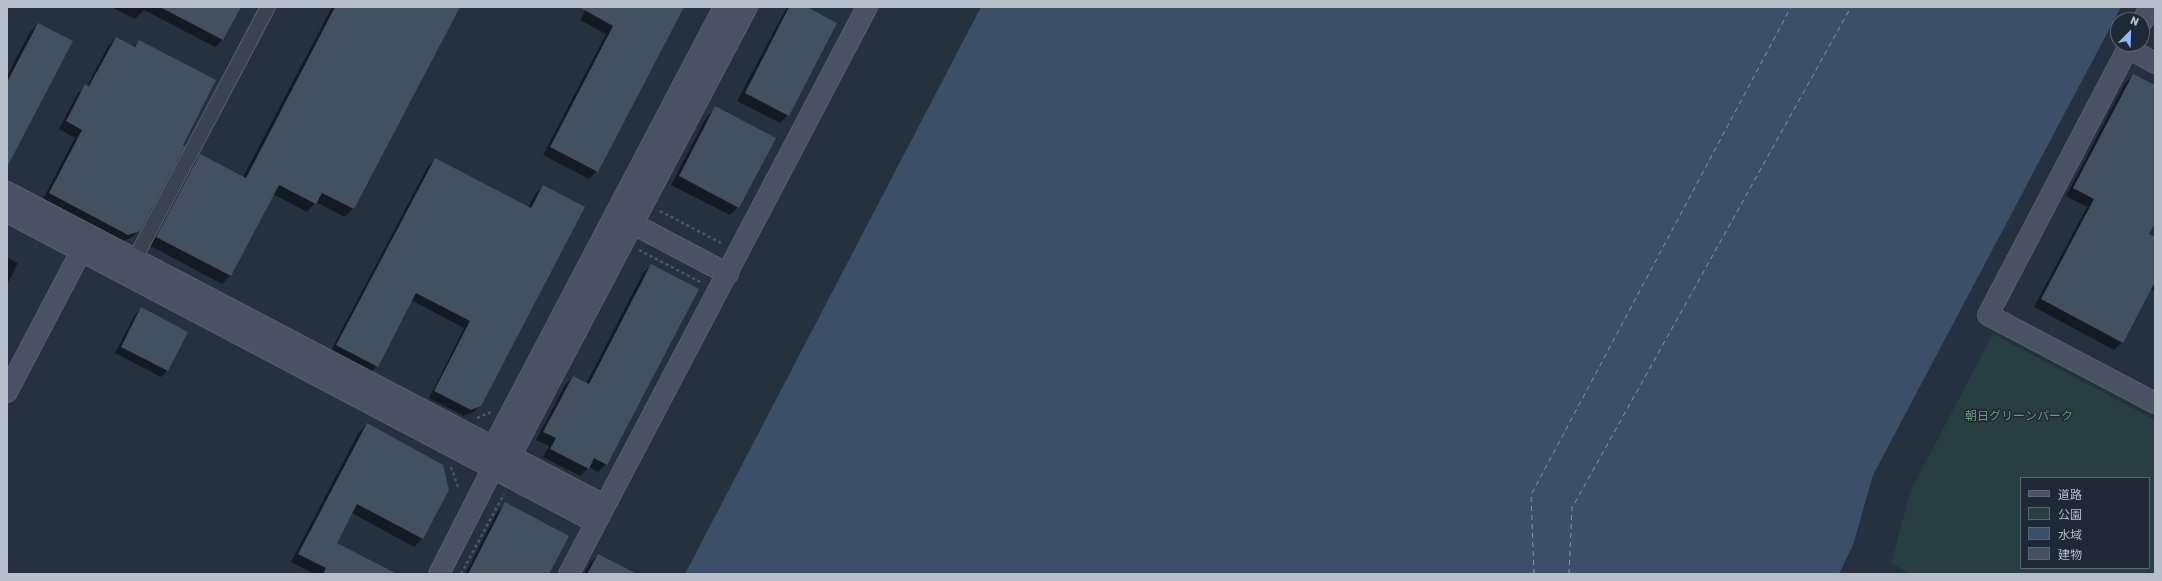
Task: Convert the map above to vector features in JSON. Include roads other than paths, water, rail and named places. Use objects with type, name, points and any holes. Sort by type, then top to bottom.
[{"type":"street","points":[[131,268],[268,7]]},
{"type":"street","points":[[502,451],[615,215],[724,7]]},
{"type":"street","points":[[439,574],[502,451],[632,224],[747,7]]},
{"type":"street","points":[[569,574],[728,274],[860,9]]},
{"type":"street","points":[[2126,52],[1988,315],[2155,403]]},
{"type":"street","points":[[2138,52],[2155,63]]},
{"type":"street","points":[[7,192],[85,243],[493,468],[600,514]]},
{"type":"street","points":[[7,212],[85,243]]},
{"type":"street","points":[[615,215],[728,274]]},
{"type":"street","points":[[7,392],[85,243]]},
{"type":"street","points":[[131,268],[502,451],[600,514]]},
{"type":"water","points":[[981,7],[2121,7],[2118,12],[2110,12],[2110,28],[1873,475],[1853,545],[1839,574],[685,574]]},
{"type":"park label","name":"朝日グリーンパーク","points":[[2019,417]]}]
